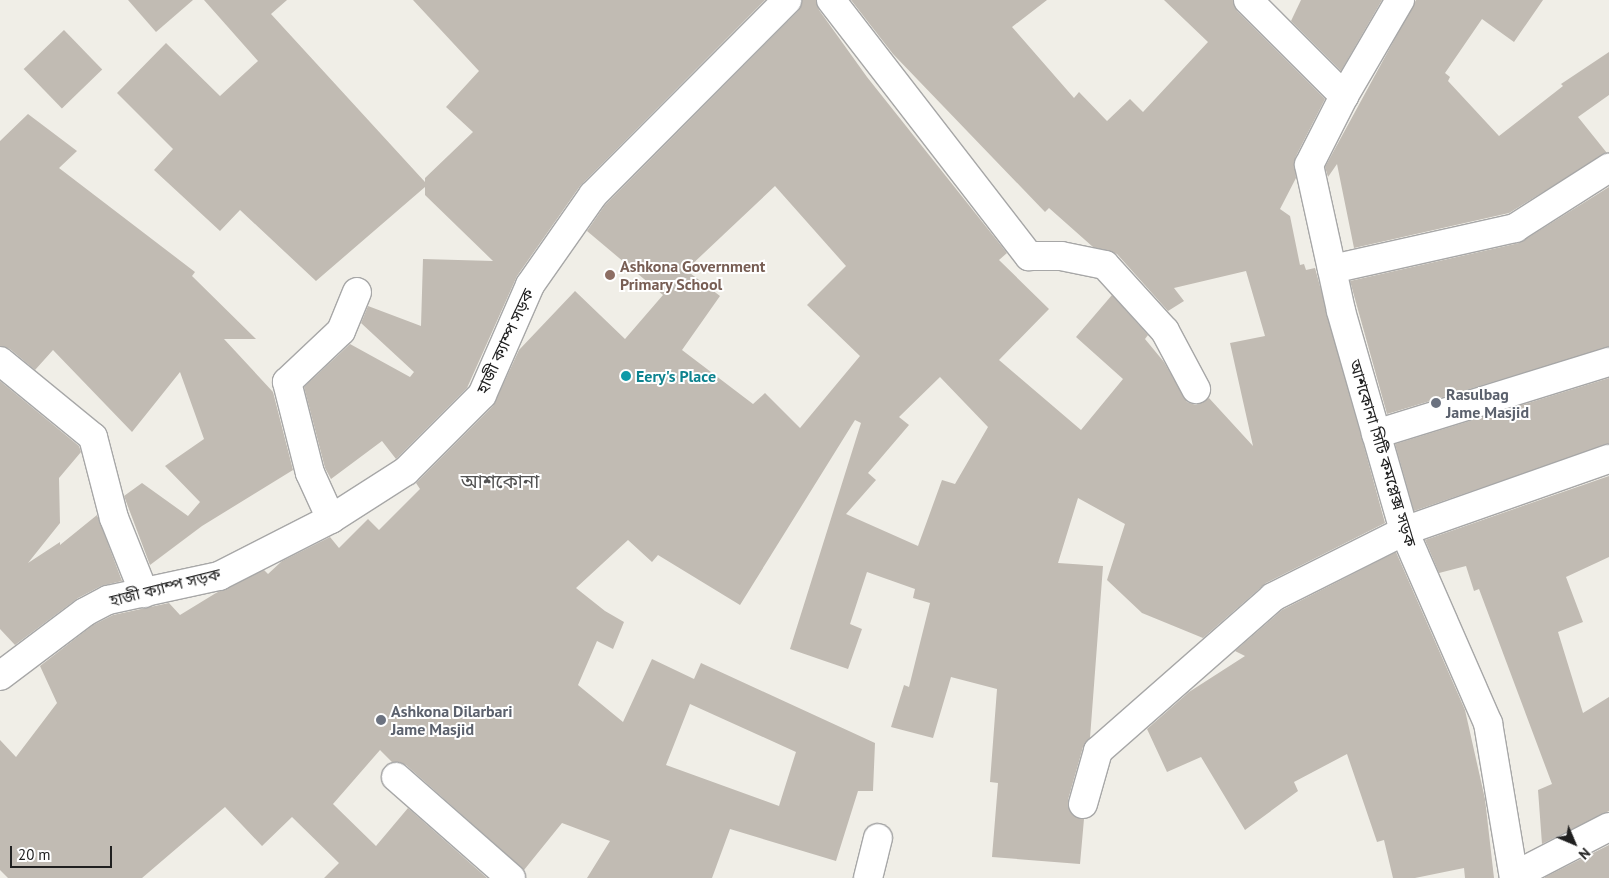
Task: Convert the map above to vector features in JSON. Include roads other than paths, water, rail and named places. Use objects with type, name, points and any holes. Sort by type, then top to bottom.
[{"type":"street","name":"হাজী ক্যাম্প সড়ক","points":[[0,676],[85,612],[108,600],[219,576],[331,518],[406,471],[482,395],[530,285],[593,195],[787,0]]},
{"type":"street","points":[[831,0],[1029,256],[1061,256],[1105,265],[1165,331],[1196,389]]},
{"type":"street","points":[[1248,0],[1344,96],[1400,0]]},
{"type":"street","name":"আশকোনা সিটি কমপ্লেক্স সড়ক","points":[[1344,96],[1309,165],[1332,269],[1404,531],[1488,723],[1514,877]]},
{"type":"street","points":[[1332,269],[1515,228],[1609,168]]},
{"type":"street","points":[[331,518],[310,473],[288,382],[341,331],[357,292]]},
{"type":"street","points":[[0,361],[93,436],[114,518],[144,593]]},
{"type":"street","points":[[1376,434],[1609,362]]},
{"type":"street","points":[[1083,804],[1098,751],[1273,597],[1404,531],[1609,459]]},
{"type":"street","points":[[396,777],[511,878]]},
{"type":"street","points":[[1514,877],[1609,827]]},
{"type":"street","points":[[868,878],[878,838]]},
{"type":"place","name":"Ashkona Government Primary School","points":[[610,275]]},
{"type":"place","name":"Eery's Place","points":[[626,376]]},
{"type":"place","name":"Rasulbag Jame Masjid","points":[[1436,403]]},
{"type":"place","name":"Ashkona Dilarbari Jame Masjid","points":[[381,720]]},
{"type":"district","name":"আশকোনা","points":[[500,482]]}]
